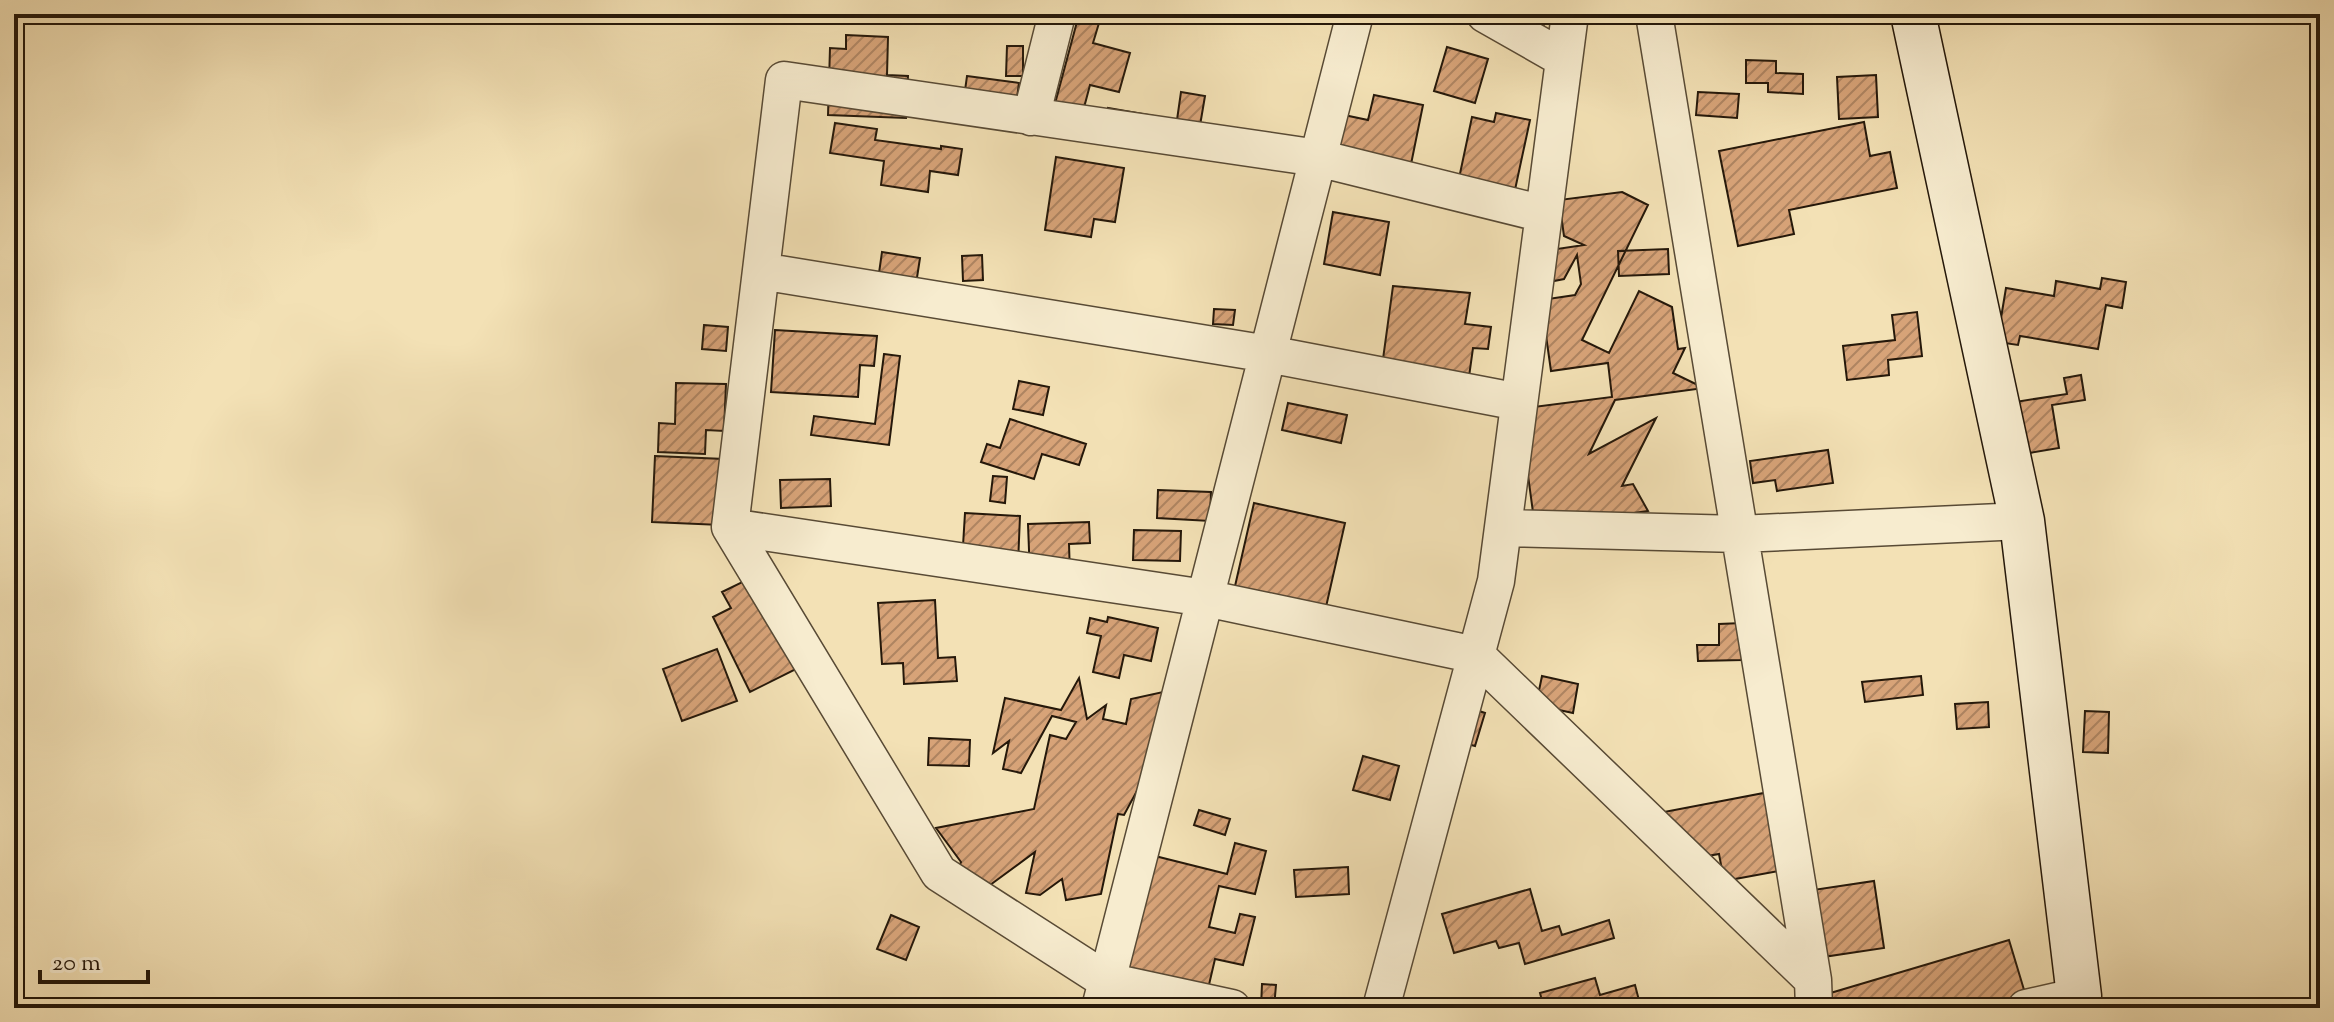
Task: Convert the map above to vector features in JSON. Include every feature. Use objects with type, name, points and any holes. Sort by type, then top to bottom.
[{"type":"street","points":[[1031,117],[1057,14]]},
{"type":"street","points":[[1104,995],[1355,14]]},
{"type":"street","points":[[1485,14],[1564,59]]},
{"type":"street","points":[[1381,1008],[1496,581],[1570,14]]},
{"type":"street","points":[[1654,14],[1814,994]]},
{"type":"street","points":[[1913,14],[2022,521],[2078,1002],[2026,1008]]},
{"type":"street","points":[[1232,1008],[1104,995],[939,873],[730,527],[784,80],[1318,158],[1544,214]]},
{"type":"street","points":[[761,271],[1268,354],[1519,402]]},
{"type":"street","points":[[1503,528],[1739,534],[2022,521]]},
{"type":"street","points":[[730,527],[1205,598],[1476,655],[1814,994]]},
{"type":"building","points":[[1495,14],[1549,14],[1539,35]]},
{"type":"building","points":[[1078,18],[1099,23],[1093,43],[1130,53],[1119,92],[1090,85],[1077,134],[1049,126]]},
{"type":"building","points":[[846,35],[888,37],[887,75],[908,76],[906,118],[828,115],[830,48],[846,49]]},
{"type":"building","points":[[1007,46],[1023,46],[1023,76],[1006,76]]},
{"type":"building","points":[[1447,47],[1488,59],[1475,103],[1434,91]]},
{"type":"building","points":[[1746,60],[1776,61],[1776,73],[1803,74],[1803,94],[1768,92],[1768,83],[1746,83]]},
{"type":"building","points":[[1876,75],[1878,117],[1839,119],[1837,77]]},
{"type":"building","points":[[967,76],[1019,83],[1014,120],[962,112]]},
{"type":"building","points":[[1181,92],[1205,96],[1195,155],[1103,138],[1108,108],[1177,120]]},
{"type":"building","points":[[1698,92],[1739,94],[1737,118],[1696,115]]},
{"type":"building","points":[[1374,95],[1423,105],[1407,184],[1333,169],[1344,115],[1368,120]]},
{"type":"building","points":[[1496,113],[1530,120],[1510,213],[1454,202],[1472,117],[1494,122]]},
{"type":"building","points":[[1864,122],[1870,156],[1890,152],[1897,188],[1789,210],[1794,234],[1738,246],[1719,151]]},
{"type":"building","points":[[835,123],[877,129],[875,140],[962,149],[958,175],[930,171],[928,192],[881,185],[884,161],[830,153]]},
{"type":"building","points":[[1056,157],[1124,168],[1115,222],[1094,219],[1091,237],[1045,230]]},
{"type":"building","points":[[1622,192],[1648,205],[1582,340],[1609,353],[1639,291],[1672,307],[1678,349],[1685,348],[1673,373],[1704,388],[1615,400],[1589,454],[1656,418],[1622,486],[1633,484],[1648,511],[1535,527],[1519,409],[1612,397],[1608,363],[1551,371],[1541,300],[1575,295],[1581,284],[1577,255],[1564,279],[1554,281],[1550,250],[1584,245],[1564,236],[1559,200]]},
{"type":"building","points":[[1333,212],[1389,222],[1380,275],[1324,264]]},
{"type":"building","points":[[1668,249],[1669,274],[1619,276],[1618,251]]},
{"type":"building","points":[[882,252],[920,258],[912,310],[877,287]]},
{"type":"building","points":[[982,255],[983,280],[963,281],[962,256]]},
{"type":"building","points":[[2102,278],[2126,282],[2122,308],[2106,305],[2098,349],[2020,336],[2018,345],[1997,342],[2006,288],[2054,296],[2056,281],[2100,289]]},
{"type":"building","points":[[1393,286],[1470,293],[1465,324],[1491,327],[1488,349],[1473,348],[1468,384],[1383,359]]},
{"type":"building","points":[[1214,309],[1235,310],[1233,325],[1213,324]]},
{"type":"building","points":[[1917,312],[1922,356],[1888,360],[1889,375],[1847,380],[1843,346],[1895,340],[1892,315]]},
{"type":"building","points":[[704,325],[728,327],[726,351],[702,349]]},
{"type":"building","points":[[775,330],[877,336],[874,366],[860,365],[858,397],[771,392]]},
{"type":"building","points":[[884,354],[900,356],[889,445],[811,435],[814,416],[875,424]]},
{"type":"building","points":[[2081,375],[2085,400],[2052,405],[2059,448],[2023,454],[2015,402],[2067,394],[2064,378]]},
{"type":"building","points":[[1019,381],[1049,387],[1043,415],[1013,409]]},
{"type":"building","points":[[676,383],[726,384],[724,431],[706,430],[705,454],[658,452],[659,423],[675,424]]},
{"type":"building","points":[[1288,403],[1347,415],[1341,443],[1282,430]]},
{"type":"building","points":[[1010,419],[1086,444],[1079,465],[1042,454],[1034,479],[981,462],[987,444],[1000,448]]},
{"type":"building","points":[[1828,450],[1833,483],[1777,491],[1775,480],[1753,483],[1750,461]]},
{"type":"building","points":[[655,456],[724,459],[721,525],[652,522]]},
{"type":"building","points":[[993,476],[1007,477],[1005,503],[990,501]]},
{"type":"building","points":[[830,479],[831,506],[781,508],[780,480]]},
{"type":"building","points":[[1158,490],[1211,492],[1210,521],[1157,518]]},
{"type":"building","points":[[1254,503],[1345,523],[1321,629],[1230,608]]},
{"type":"building","points":[[965,513],[1020,516],[1018,564],[962,562]]},
{"type":"building","points":[[1089,522],[1090,543],[1069,544],[1070,575],[1030,576],[1028,524]]},
{"type":"building","points":[[1134,530],[1181,531],[1180,561],[1133,560]]},
{"type":"building","points":[[765,571],[810,662],[750,692],[713,617],[731,608],[722,592]]},
{"type":"building","points":[[935,600],[938,658],[955,657],[957,681],[904,684],[903,663],[882,664],[878,603]]},
{"type":"building","points":[[1108,617],[1158,628],[1151,661],[1124,655],[1119,678],[1093,672],[1101,636],[1087,633],[1090,618],[1107,622]]},
{"type":"building","points":[[1742,623],[1742,660],[1698,661],[1697,645],[1719,645],[1719,624]]},
{"type":"building","points":[[717,649],[737,701],[682,721],[663,669]]},
{"type":"building","points":[[1542,676],[1578,684],[1573,713],[1536,705]]},
{"type":"building","points":[[1921,676],[1923,695],[1865,702],[1862,682]]},
{"type":"building","points":[[1079,678],[1087,719],[1106,705],[1103,719],[1126,724],[1131,699],[1163,692],[1145,776],[1124,815],[1118,814],[1101,894],[1066,900],[1062,879],[1040,895],[1026,893],[1035,852],[986,888],[951,881],[961,862],[936,828],[1034,809],[1050,735],[1066,739],[1076,722],[1052,716],[1021,773],[1003,769],[1009,741],[993,753],[1005,698],[1061,710]]},
{"type":"building","points":[[1988,702],[1989,727],[1957,729],[1955,704]]},
{"type":"building","points":[[1470,708],[1485,713],[1475,746],[1460,742]]},
{"type":"building","points":[[2085,711],[2109,712],[2108,753],[2083,752]]},
{"type":"building","points":[[929,738],[970,740],[969,766],[928,765]]},
{"type":"building","points":[[1363,756],[1399,766],[1390,800],[1353,790]]},
{"type":"building","points":[[1769,792],[1784,870],[1724,881],[1719,854],[1674,862],[1664,812]]},
{"type":"building","points":[[1199,810],[1230,819],[1225,835],[1194,825]]},
{"type":"building","points":[[1235,843],[1266,851],[1255,894],[1219,886],[1209,927],[1235,933],[1240,914],[1255,917],[1243,965],[1215,959],[1208,989],[1123,990],[1155,856],[1227,874]]},
{"type":"building","points":[[1348,867],[1349,894],[1296,897],[1294,870]]},
{"type":"building","points":[[1874,881],[1884,948],[1823,957],[1813,890]]},
{"type":"building","points":[[1530,889],[1542,931],[1559,926],[1562,935],[1609,920],[1614,938],[1525,964],[1519,943],[1499,948],[1496,941],[1454,953],[1442,914]]},
{"type":"building","points":[[891,915],[919,927],[906,960],[877,949]]},
{"type":"building","points":[[2009,940],[2028,1003],[2013,1008],[1820,1008],[1817,997]]},
{"type":"building","points":[[1595,978],[1600,995],[1635,985],[1641,1008],[1602,1008],[1599,1000],[1570,1008],[1544,1008],[1540,993]]},
{"type":"building","points":[[1262,984],[1276,985],[1274,1008],[1261,1008]]}]
